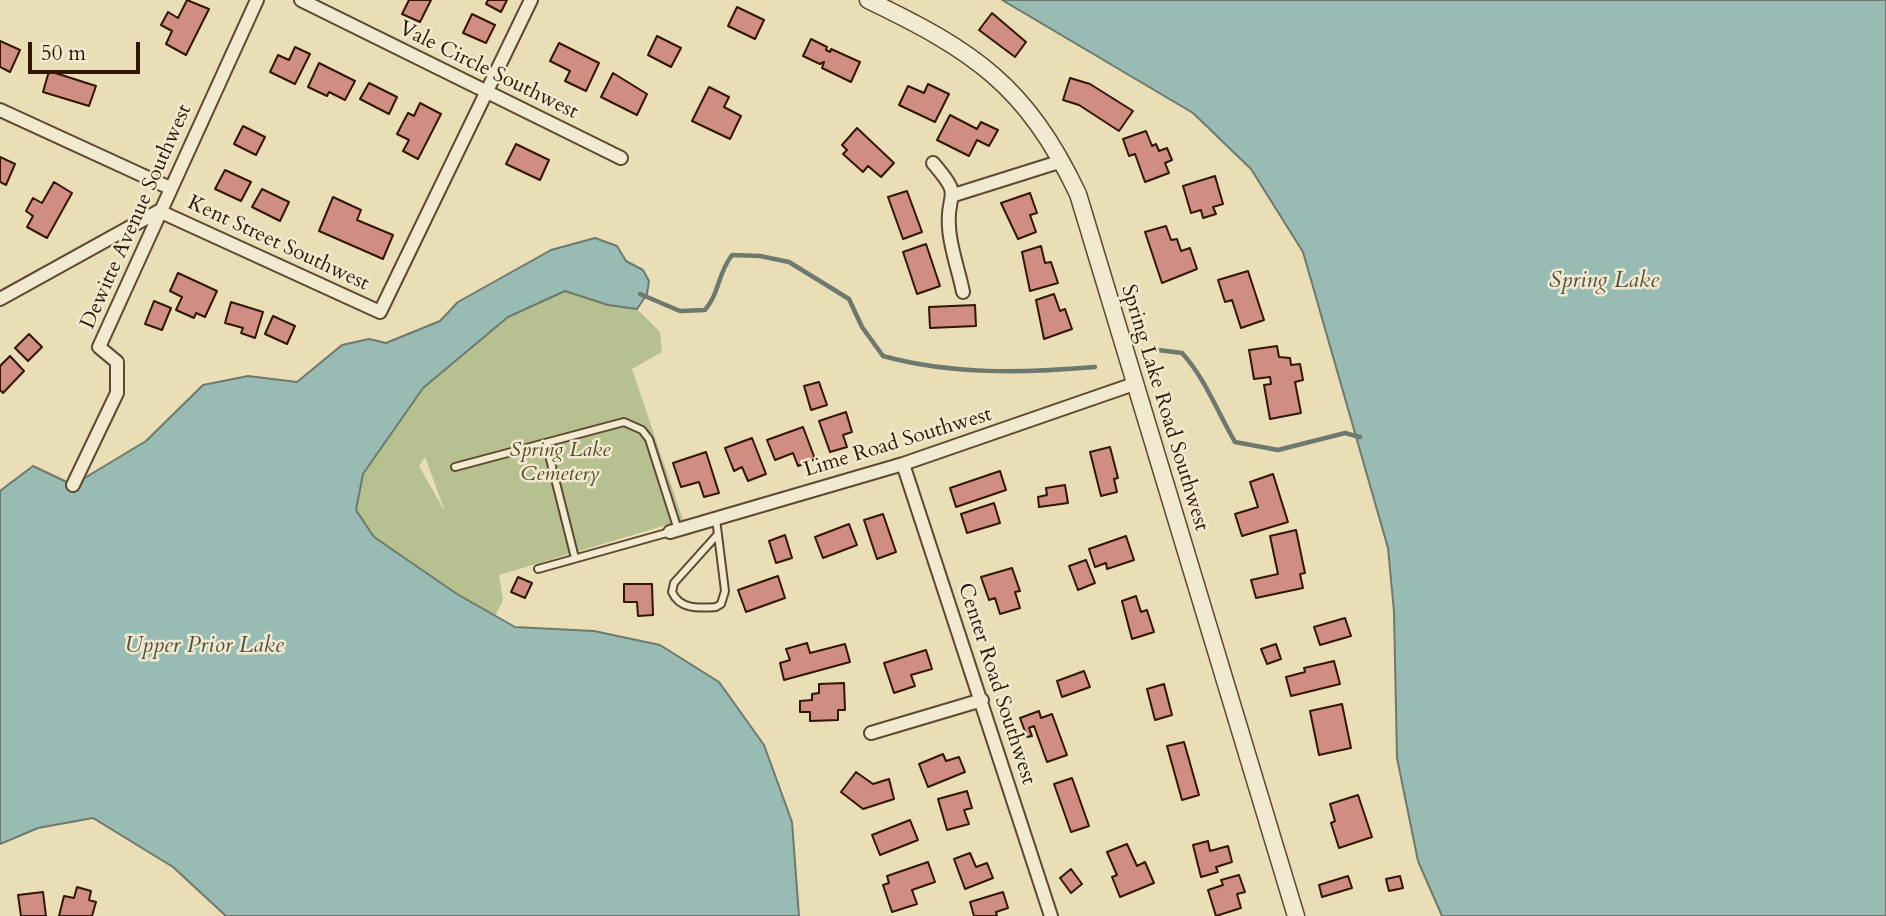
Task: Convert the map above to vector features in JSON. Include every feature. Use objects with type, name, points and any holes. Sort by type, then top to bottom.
[{"type":"street","name":"Dewitte Avenue Southwest","points":[[73,485],[117,393],[117,362],[99,347],[257,0]]},
{"type":"street","name":"Vale Circle Southwest","points":[[300,0],[621,158]]},
{"type":"street","points":[[487,91],[530,0]]},
{"type":"street","name":"Spring Lake Road Southwest","points":[[868,0],[928,29],[980,62],[1027,107],[1062,161],[1078,194],[1296,916]]},
{"type":"street","name":"Kent Street Southwest","points":[[159,211],[380,312],[487,91]]},
{"type":"street","name":"Kent Street Southwest","points":[[0,110],[170,188]]},
{"type":"street","points":[[954,195],[1062,161]]},
{"type":"street","points":[[933,163],[949,181],[954,195],[948,226],[963,292]]},
{"type":"street","points":[[0,299],[159,211]]},
{"type":"street","name":"Lime Road Southwest","points":[[674,531],[903,464],[1134,384]]},
{"type":"street","name":"Center Road Southwest","points":[[903,464],[1051,916]]},
{"type":"street","points":[[871,733],[982,700]]},
{"type":"lane","points":[[455,467],[624,422],[634,424],[649,439],[674,531],[538,569]]},
{"type":"lane","points":[[546,443],[575,558]]},
{"type":"lane","points":[[716,519],[718,534],[724,599],[716,607],[697,608],[681,604],[672,592],[674,583],[718,534]]},
{"type":"green space","name":"Spring Lake Cemetery","points":[[565,291],[608,305],[637,309],[660,332],[662,352],[632,369],[683,520],[499,575],[503,600],[495,616],[457,594],[374,537],[356,510],[363,474],[423,388],[508,317]],"holes":[[[425,457],[444,510],[419,466]]]},
{"type":"water","name":"Spring Lake","points":[[1002,0],[1886,0],[1886,916],[1442,916],[1418,861],[1397,758],[1394,612],[1388,548],[1303,252],[1251,169],[1193,113]]},
{"type":"water","name":"Upper Prior Lake","points":[[595,238],[617,246],[626,261],[643,270],[649,281],[647,294],[637,309],[608,305],[565,291],[508,317],[423,388],[363,474],[356,510],[374,537],[457,594],[515,627],[594,631],[660,645],[719,682],[764,745],[792,822],[799,916],[226,916],[173,867],[93,818],[38,828],[0,844],[0,491],[33,466],[73,485],[146,441],[203,385],[248,376],[297,382],[342,345],[369,339],[386,343],[440,321],[458,302],[551,250]]},
{"type":"building","points":[[187,0],[209,9],[186,55],[166,44],[172,31],[161,25],[168,12],[178,18]]},
{"type":"building","points":[[409,0],[431,0],[420,22],[402,14]]},
{"type":"building","points":[[488,0],[507,0],[501,12],[486,4]]},
{"type":"building","points":[[737,7],[764,20],[755,39],[728,26]]},
{"type":"building","points":[[992,13],[1026,42],[1015,57],[979,30]]},
{"type":"building","points":[[472,14],[495,25],[486,43],[463,33]]},
{"type":"building","points":[[657,36],[681,48],[671,67],[648,55]]},
{"type":"building","points":[[811,39],[827,47],[826,50],[830,52],[831,49],[860,62],[851,82],[822,68],[824,62],[820,64],[803,56]]},
{"type":"building","points":[[0,41],[20,50],[10,72],[0,67]]},
{"type":"building","points":[[559,43],[599,63],[586,91],[565,81],[570,71],[550,61]]},
{"type":"building","points":[[295,47],[310,54],[295,84],[270,72],[278,55],[289,60]]},
{"type":"building","points":[[319,63],[355,81],[345,100],[329,92],[327,96],[308,87]]},
{"type":"building","points":[[49,71],[96,86],[89,106],[43,92]]},
{"type":"building","points":[[613,73],[647,94],[637,115],[601,97]]},
{"type":"building","points":[[1070,78],[1090,84],[1133,111],[1119,131],[1079,105],[1063,100]]},
{"type":"building","points":[[369,83],[397,97],[389,114],[360,99]]},
{"type":"building","points":[[928,84],[949,94],[935,122],[899,105],[908,86],[924,93]]},
{"type":"building","points":[[709,87],[729,97],[724,107],[741,116],[730,139],[692,121]]},
{"type":"building","points":[[420,103],[441,114],[418,159],[403,151],[409,140],[397,134],[408,113],[414,116]]},
{"type":"building","points":[[950,115],[977,129],[981,122],[998,130],[989,146],[977,140],[969,156],[937,140]]},
{"type":"building","points":[[243,126],[265,137],[256,155],[234,144]]},
{"type":"building","points":[[857,128],[894,163],[881,177],[868,166],[863,172],[843,154],[847,150],[842,145]]},
{"type":"building","points":[[1146,131],[1152,146],[1156,144],[1159,151],[1167,148],[1172,160],[1165,163],[1169,173],[1145,182],[1135,154],[1129,156],[1123,139]]},
{"type":"building","points":[[516,144],[549,160],[540,180],[506,164]]},
{"type":"building","points":[[0,157],[15,164],[6,185],[0,182]]},
{"type":"building","points":[[225,170],[251,182],[241,201],[215,189]]},
{"type":"building","points":[[1215,176],[1223,204],[1213,207],[1216,214],[1203,218],[1201,210],[1191,213],[1183,186]]},
{"type":"building","points":[[54,182],[72,193],[47,238],[27,227],[33,216],[26,211],[33,198],[42,203]]},
{"type":"building","points":[[262,189],[289,202],[280,221],[252,207]]},
{"type":"building","points":[[907,191],[922,232],[903,239],[888,197]]},
{"type":"building","points":[[1030,193],[1037,213],[1030,215],[1036,232],[1018,239],[1001,203]]},
{"type":"building","points":[[333,197],[361,210],[357,220],[393,235],[383,259],[319,231]]},
{"type":"building","points":[[1166,226],[1171,240],[1177,239],[1181,251],[1190,248],[1197,269],[1162,283],[1145,232]]},
{"type":"building","points":[[926,244],[940,286],[917,294],[903,252]]},
{"type":"building","points":[[1041,246],[1045,263],[1051,262],[1058,283],[1030,291],[1022,252]]},
{"type":"building","points":[[1248,271],[1264,320],[1241,328],[1232,300],[1225,302],[1218,280]]},
{"type":"building","points":[[178,273],[217,291],[205,317],[196,313],[194,318],[176,310],[182,297],[170,291]]},
{"type":"building","points":[[1054,294],[1060,311],[1065,309],[1072,329],[1044,339],[1036,300]]},
{"type":"building","points":[[154,301],[171,308],[162,330],[145,324]]},
{"type":"building","points":[[231,302],[263,312],[255,338],[241,333],[243,328],[225,323]]},
{"type":"building","points":[[975,305],[976,326],[930,328],[929,307]]},
{"type":"building","points":[[273,316],[295,326],[287,344],[265,334]]},
{"type":"building","points":[[29,334],[42,347],[28,361],[15,348]]},
{"type":"building","points":[[1277,346],[1279,357],[1290,358],[1291,365],[1300,364],[1303,380],[1295,382],[1301,413],[1270,419],[1264,385],[1271,384],[1270,377],[1254,379],[1249,350]]},
{"type":"building","points":[[10,356],[24,371],[3,393],[0,390],[0,366]]},
{"type":"building","points":[[819,382],[827,405],[811,410],[804,386]]},
{"type":"building","points":[[846,412],[852,432],[843,435],[847,447],[830,452],[819,421]]},
{"type":"building","points":[[803,427],[815,459],[798,466],[793,453],[775,460],[767,440]]},
{"type":"building","points":[[752,438],[766,474],[748,481],[742,467],[734,471],[725,448]]},
{"type":"building","points":[[1110,447],[1118,478],[1114,479],[1117,492],[1101,496],[1090,452]]},
{"type":"building","points":[[706,452],[719,493],[704,497],[699,482],[681,487],[673,463]]},
{"type":"building","points":[[1000,471],[1006,490],[956,507],[950,488]]},
{"type":"building","points":[[1273,474],[1288,522],[1242,536],[1235,514],[1258,507],[1250,482]]},
{"type":"building","points":[[1065,485],[1068,503],[1039,507],[1038,497],[1047,495],[1046,488]]},
{"type":"building","points":[[994,503],[1000,523],[967,533],[961,514]]},
{"type":"building","points":[[883,514],[896,552],[877,559],[864,520]]},
{"type":"building","points":[[849,524],[857,545],[823,558],[815,537]]},
{"type":"building","points":[[1296,530],[1305,573],[1300,574],[1303,588],[1256,598],[1251,580],[1278,574],[1270,536]]},
{"type":"building","points":[[785,535],[792,558],[776,563],[769,541]]},
{"type":"building","points":[[1126,536],[1134,560],[1107,569],[1106,563],[1095,567],[1089,549]]},
{"type":"building","points":[[1086,560],[1095,583],[1078,590],[1069,566]]},
{"type":"building","points":[[1012,568],[1020,591],[1015,592],[1020,608],[1000,614],[995,598],[989,600],[981,577]]},
{"type":"building","points":[[778,576],[785,598],[746,612],[738,590]]},
{"type":"building","points":[[518,577],[532,583],[525,598],[511,592]]},
{"type":"building","points":[[624,584],[652,584],[653,615],[638,616],[637,602],[624,602]]},
{"type":"building","points":[[1136,596],[1141,612],[1147,610],[1154,632],[1132,639],[1122,601]]},
{"type":"building","points":[[1345,618],[1351,636],[1320,645],[1314,627]]},
{"type":"building","points":[[807,643],[810,653],[845,644],[850,662],[784,680],[780,663],[790,660],[786,649]]},
{"type":"building","points":[[1276,644],[1281,659],[1267,664],[1261,649]]},
{"type":"building","points":[[926,650],[932,669],[911,675],[915,686],[894,693],[884,663]]},
{"type":"building","points":[[1334,661],[1340,684],[1291,696],[1286,677],[1305,672],[1304,668]]},
{"type":"building","points":[[1084,671],[1090,687],[1062,697],[1057,681]]},
{"type":"building","points":[[844,683],[845,710],[838,710],[838,720],[810,721],[810,712],[800,712],[800,701],[812,700],[812,694],[819,693],[819,684]]},
{"type":"building","points":[[1164,684],[1172,715],[1155,720],[1147,689]]},
{"type":"building","points":[[1342,704],[1351,748],[1319,755],[1310,711]]},
{"type":"building","points":[[1039,711],[1041,718],[1052,714],[1067,755],[1047,762],[1034,726],[1029,728],[1032,736],[1027,737],[1020,718]]},
{"type":"building","points":[[1184,742],[1199,795],[1182,800],[1167,746]]},
{"type":"building","points":[[943,754],[946,761],[959,757],[965,772],[928,787],[919,764]]},
{"type":"building","points":[[856,772],[873,784],[889,779],[894,799],[863,809],[841,792]]},
{"type":"building","points":[[1072,778],[1089,826],[1071,832],[1054,784]]},
{"type":"building","points":[[967,791],[972,808],[964,810],[969,824],[947,830],[938,799]]},
{"type":"building","points":[[1358,795],[1372,837],[1339,848],[1331,823],[1335,821],[1330,804]]},
{"type":"building","points":[[910,820],[918,840],[880,855],[872,835]]},
{"type":"building","points":[[1208,841],[1210,851],[1228,846],[1232,862],[1216,867],[1218,872],[1201,877],[1193,845]]},
{"type":"building","points":[[1127,844],[1137,866],[1145,862],[1154,883],[1120,897],[1112,877],[1117,875],[1107,852]]},
{"type":"building","points":[[970,853],[976,867],[987,863],[993,878],[965,889],[954,859]]},
{"type":"building","points":[[928,862],[935,882],[912,890],[917,904],[892,912],[883,885],[889,883],[887,876]]},
{"type":"building","points":[[1071,869],[1082,884],[1071,893],[1060,878]]},
{"type":"building","points":[[1239,875],[1245,892],[1237,894],[1241,908],[1216,916],[1208,890],[1223,885],[1221,880]]},
{"type":"building","points":[[1348,876],[1352,888],[1322,897],[1319,885]]},
{"type":"building","points":[[1400,876],[1403,888],[1389,891],[1386,879]]},
{"type":"building","points":[[77,887],[91,891],[89,900],[96,902],[92,916],[59,916],[64,896],[74,898]]},
{"type":"building","points":[[43,892],[46,916],[21,916],[18,895]]},
{"type":"building","points":[[1003,892],[1008,908],[996,912],[997,916],[974,916],[970,902]]},
{"type":"waterway","points":[[640,294],[680,311],[705,310],[732,255],[760,256],[789,262],[849,299],[862,327],[883,356],[935,367],[988,371],[1095,367]]},
{"type":"waterway","points":[[1158,350],[1182,353],[1204,384],[1235,442],[1278,450],[1345,433],[1360,437]]}]
